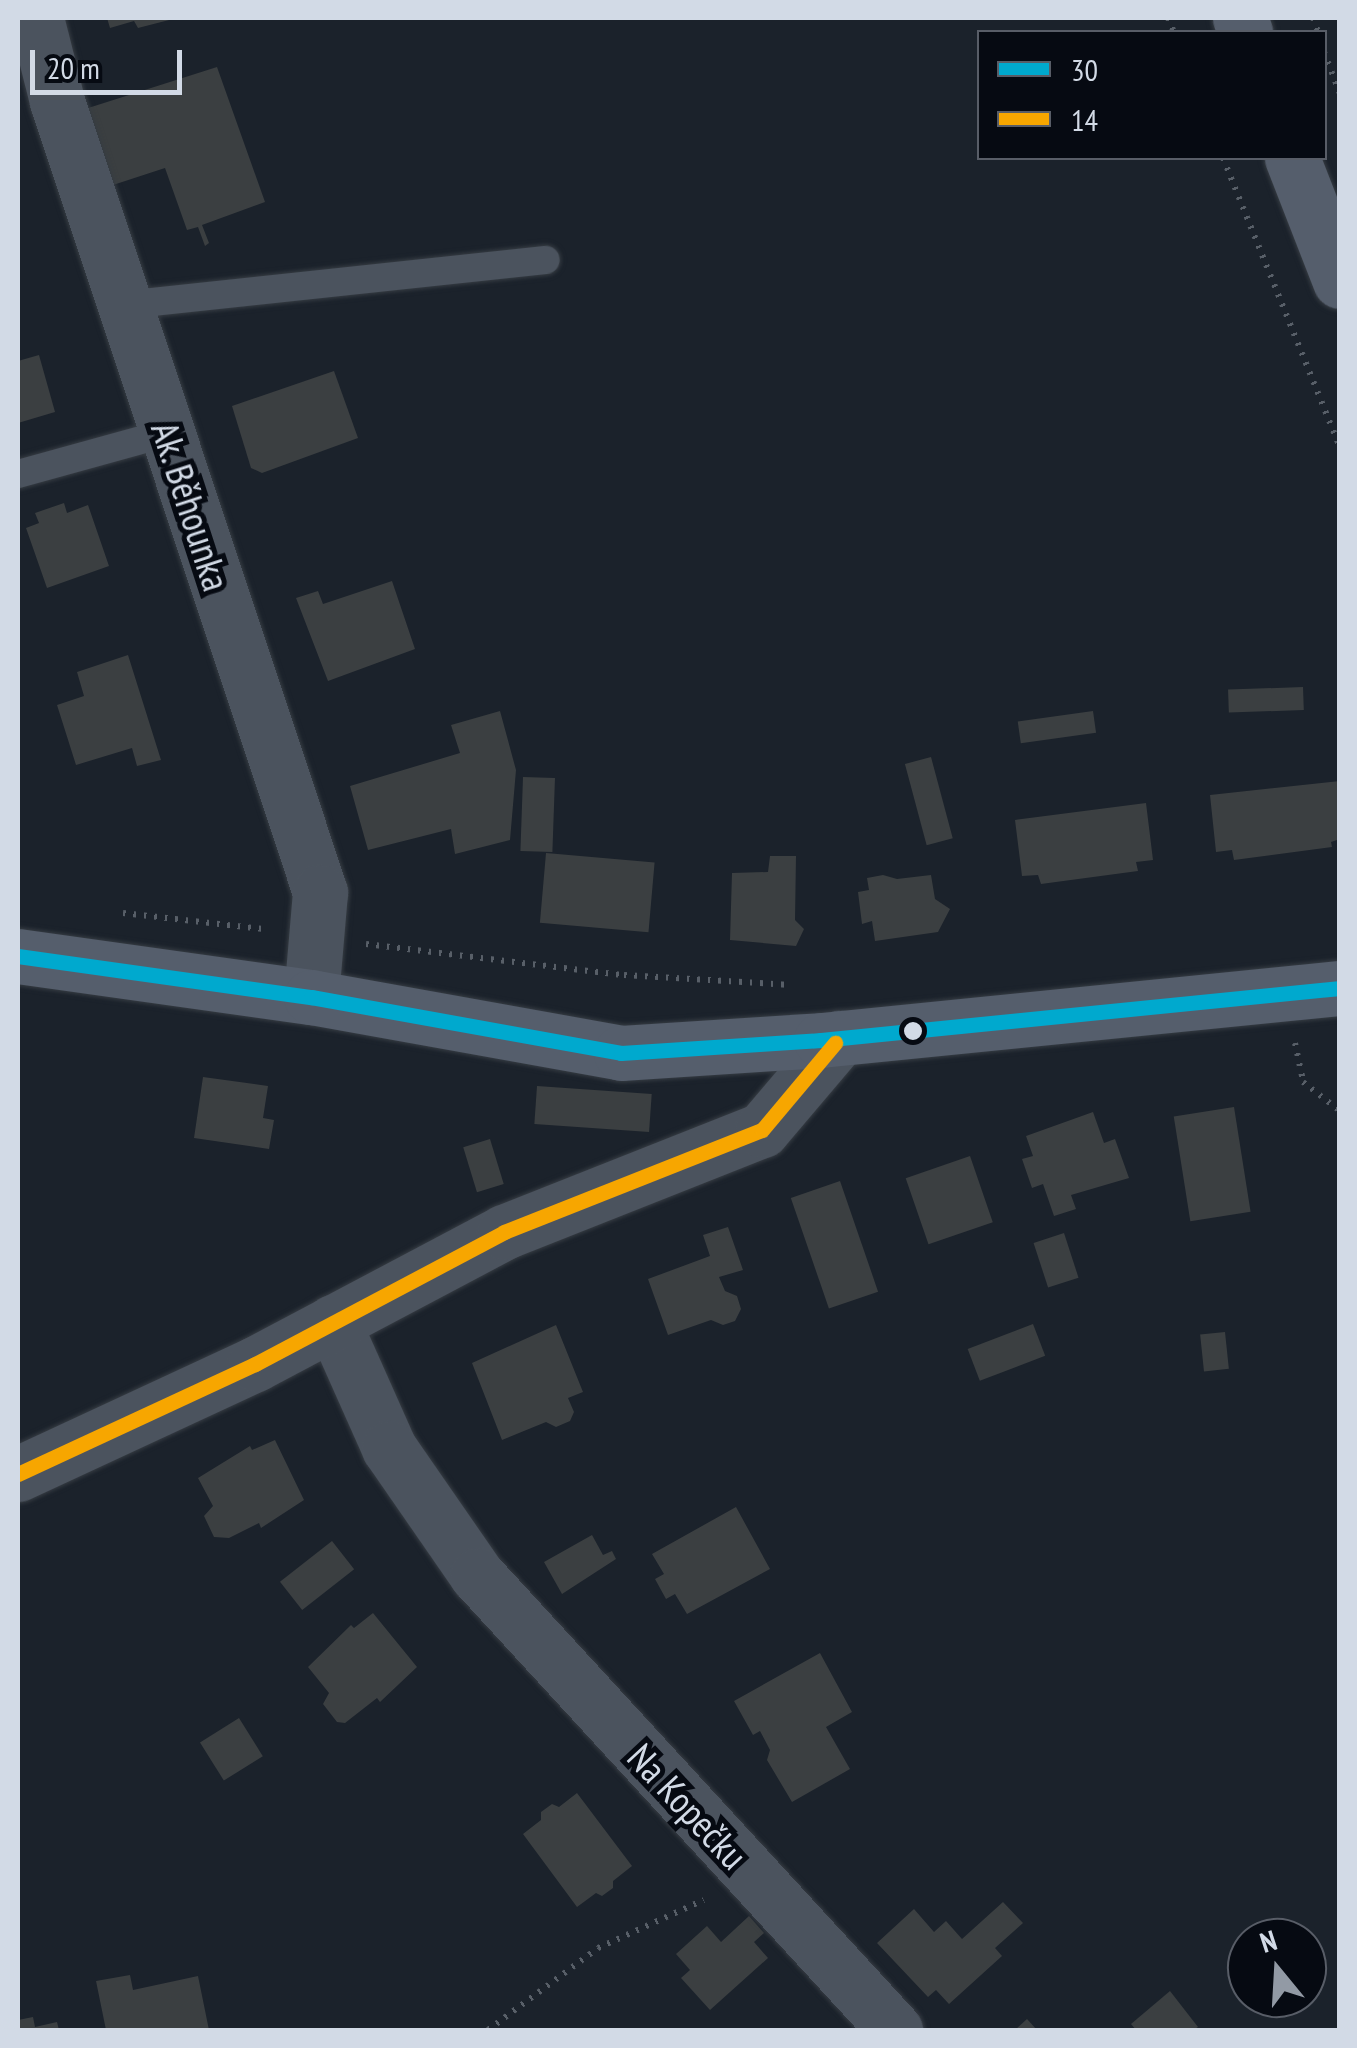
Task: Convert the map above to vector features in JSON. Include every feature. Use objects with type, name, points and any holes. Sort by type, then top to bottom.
[{"type":"street","name":"Ak. Běhounka","points":[[36,18],[56,101],[320,892],[311,997]]},
{"type":"street","points":[[1293,160],[1340,280]]},
{"type":"street","points":[[18,956],[311,997],[621,1054],[840,1038],[1320,988]]},
{"type":"street","points":[[18,1474],[332,1322],[504,1232],[762,1130],[840,1038]]},
{"type":"street","name":"Na Kopečku","points":[[332,1322],[389,1448],[477,1575],[894,2030]]},
{"type":"lane","points":[[124,305],[546,260]]},
{"type":"lane","points":[[18,474],[167,433]]},
{"type":"path","points":[[1327,60],[1340,94]]},
{"type":"path","points":[[1224,160],[1340,448]]},
{"type":"path","points":[[112,911],[624,976],[796,985]]},
{"type":"path","points":[[1320,988],[1296,1056],[1303,1082],[1340,1111]]},
{"type":"path","points":[[488,2030],[598,1948],[755,1878]]},
{"type":"building","points":[[107,18],[173,19],[138,28],[134,21],[110,28]]},
{"type":"building","points":[[217,67],[265,202],[202,225],[209,243],[205,246],[198,227],[187,230],[165,168],[113,185],[85,109]]},
{"type":"building","points":[[39,355],[55,412],[18,423],[18,361]]},
{"type":"building","points":[[334,371],[358,438],[262,473],[251,468],[232,406]]},
{"type":"building","points":[[64,503],[67,513],[88,505],[109,566],[47,588],[26,528],[39,523],[35,513]]},
{"type":"building","points":[[392,581],[415,649],[328,681],[296,598],[318,591],[323,604]]},
{"type":"building","points":[[128,655],[161,760],[137,766],[132,748],[76,765],[57,705],[84,696],[77,672]]},
{"type":"building","points":[[1303,687],[1304,710],[1229,713],[1228,690]]},
{"type":"building","points":[[500,711],[516,770],[510,840],[455,854],[451,829],[368,850],[350,786],[460,753],[451,725]]},
{"type":"building","points":[[1093,711],[1096,733],[1021,743],[1018,722]]},
{"type":"building","points":[[931,757],[953,838],[927,845],[905,764]]},
{"type":"building","points":[[523,777],[555,778],[552,852],[520,851]]},
{"type":"building","points":[[1340,781],[1340,839],[1331,842],[1332,847],[1234,860],[1232,850],[1216,852],[1210,795]]},
{"type":"building","points":[[1146,803],[1153,860],[1136,862],[1138,871],[1041,884],[1038,875],[1022,876],[1015,820]]},
{"type":"building","points":[[546,853],[655,862],[648,932],[540,923]]},
{"type":"building","points":[[770,856],[796,856],[795,920],[804,929],[796,946],[730,940],[732,873],[768,872]]},
{"type":"building","points":[[883,875],[897,879],[931,875],[935,899],[950,909],[938,932],[875,941],[872,921],[862,924],[858,892],[869,890],[867,878]]},
{"type":"building","points":[[203,1077],[268,1086],[263,1118],[274,1120],[269,1149],[194,1138]]},
{"type":"building","points":[[537,1086],[652,1094],[649,1132],[534,1124]]},
{"type":"building","points":[[1234,1107],[1251,1212],[1190,1221],[1174,1117]]},
{"type":"building","points":[[1093,1112],[1104,1143],[1115,1139],[1129,1178],[1071,1195],[1076,1209],[1054,1216],[1043,1184],[1032,1188],[1022,1159],[1033,1156],[1026,1136]]},
{"type":"building","points":[[490,1139],[504,1184],[477,1192],[463,1147]]},
{"type":"building","points":[[970,1156],[993,1222],[928,1244],[906,1178]]},
{"type":"building","points":[[840,1181],[878,1292],[829,1309],[791,1198]]},
{"type":"building","points":[[728,1227],[743,1270],[719,1277],[725,1291],[737,1296],[741,1309],[735,1321],[723,1325],[711,1320],[668,1335],[648,1279],[710,1256],[703,1235]]},
{"type":"building","points":[[1064,1233],[1079,1278],[1048,1288],[1034,1243]]},
{"type":"building","points":[[1033,1324],[1045,1356],[980,1381],[968,1349]]},
{"type":"building","points":[[556,1325],[583,1392],[568,1398],[574,1412],[570,1421],[556,1427],[546,1422],[502,1440],[472,1363]]},
{"type":"building","points":[[1225,1332],[1229,1369],[1204,1371],[1200,1335]]},
{"type":"building","points":[[275,1440],[304,1500],[261,1528],[259,1523],[229,1538],[214,1537],[204,1516],[213,1506],[198,1478],[250,1446],[252,1450]]},
{"type":"building","points":[[736,1507],[770,1569],[687,1614],[675,1594],[666,1599],[655,1579],[664,1574],[652,1554]]},
{"type":"building","points":[[592,1535],[603,1555],[612,1551],[616,1559],[562,1594],[544,1562]]},
{"type":"building","points":[[332,1541],[354,1569],[302,1610],[280,1582]]},
{"type":"building","points":[[373,1613],[417,1667],[380,1702],[377,1698],[345,1723],[337,1722],[323,1704],[329,1693],[308,1667],[351,1625],[354,1628]]},
{"type":"building","points":[[820,1653],[852,1712],[826,1727],[850,1769],[792,1802],[767,1760],[770,1750],[760,1731],[753,1735],[734,1701]]},
{"type":"building","points":[[239,1718],[263,1756],[224,1781],[200,1742]]},
{"type":"building","points":[[577,1793],[632,1866],[613,1881],[613,1888],[602,1896],[596,1893],[577,1907],[523,1834],[541,1820],[541,1812],[552,1804],[559,1807]]},
{"type":"building","points":[[1003,1902],[1023,1923],[995,1948],[1002,1956],[949,2004],[936,1990],[928,1997],[877,1943],[914,1909],[934,1932],[946,1921],[962,1939]]},
{"type":"building","points":[[749,1916],[764,1933],[754,1942],[768,1958],[710,2010],[681,1978],[690,1970],[676,1954],[707,1926],[721,1942]]},
{"type":"building","points":[[130,1975],[133,1990],[198,1976],[209,2030],[106,2030],[96,1981]]},
{"type":"building","points":[[1170,1991],[1198,2027],[1136,2030],[1131,2024]]},
{"type":"building","points":[[33,2017],[35,2027],[57,2022],[59,2030],[18,2030],[18,2020]]},
{"type":"building","points":[[1027,2019],[1037,2030],[1015,2030]]},
{"type":"transit line","name":"30","points":[[18,956],[311,997],[621,1053],[821,1040],[1340,988]]},
{"type":"transit line","name":"14","points":[[18,1474],[255,1364],[504,1232],[762,1130],[835,1043]]}]
